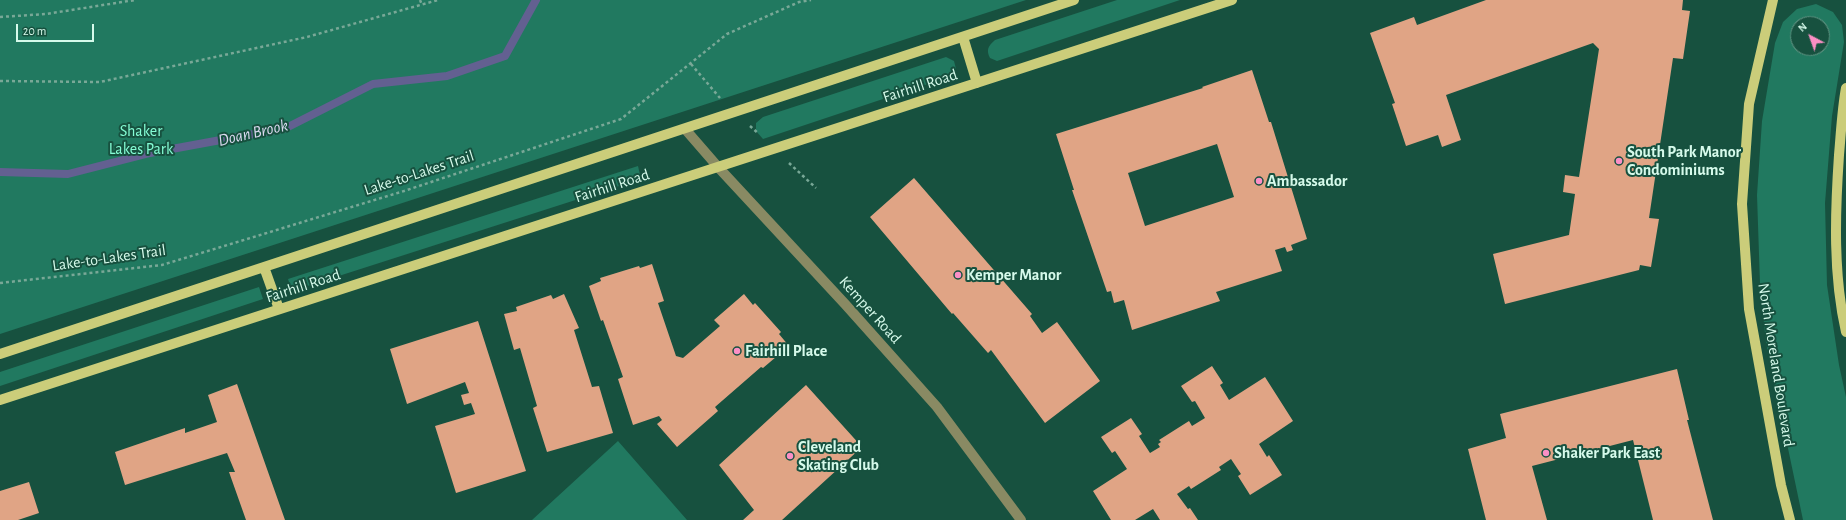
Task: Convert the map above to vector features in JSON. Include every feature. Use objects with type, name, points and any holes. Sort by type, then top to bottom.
[{"type":"main road","name":"Fairhill Road","points":[[0,354],[1074,0]]},
{"type":"main road","name":"Fairhill Road","points":[[0,400],[1232,0]]},
{"type":"main road","name":"North Moreland Boulevard","points":[[1773,0],[1749,104],[1742,204],[1749,309],[1781,485],[1790,520]]},
{"type":"main road","points":[[963,37],[977,83]]},
{"type":"main road","points":[[1846,88],[1843,105],[1836,204],[1839,302],[1846,332]]},
{"type":"main road","points":[[264,267],[279,309]]},
{"type":"street","name":"Kemper Road","points":[[685,129],[937,407],[1021,520]]},
{"type":"path","points":[[0,17],[46,14],[135,0]]},
{"type":"path","points":[[420,0],[422,4]]},
{"type":"path","points":[[0,81],[100,82],[307,37],[438,0]]},
{"type":"path","name":"Lake-to-Lakes Trail","points":[[0,283],[162,265],[404,191],[621,119],[727,34],[799,2],[811,0]]},
{"type":"path","points":[[691,64],[718,96]]},
{"type":"green space","name":"Shaker Lakes Park","points":[[0,0],[1026,0],[0,334]]},
{"type":"green space","points":[[1117,0],[1180,0],[997,61],[990,58],[988,48],[995,40]]},
{"type":"green space","points":[[1816,4],[1833,12],[1842,25],[1844,42],[1832,116],[1825,203],[1827,285],[1839,365],[1846,397],[1846,520],[1803,520],[1766,343],[1760,284],[1757,195],[1762,121],[1775,43],[1783,22],[1797,9]]},
{"type":"green space","points":[[946,57],[954,61],[956,69],[952,76],[763,139],[756,131],[756,123],[763,117]]},
{"type":"green space","points":[[638,166],[641,179],[292,291],[288,279]]},
{"type":"green space","points":[[259,287],[263,299],[0,386],[0,372]]},
{"type":"green space","points":[[618,441],[687,520],[532,520]]},
{"type":"building","name":"South Park Manor Condominiums","points":[[1486,0],[1683,0],[1682,10],[1690,11],[1683,59],[1673,58],[1649,218],[1659,219],[1651,267],[1640,265],[1639,270],[1505,304],[1493,254],[1569,235],[1575,194],[1563,192],[1565,175],[1579,177],[1599,49],[1593,43],[1446,95],[1461,140],[1442,147],[1438,135],[1406,146],[1392,104],[1395,103],[1370,33],[1414,17],[1417,25]]},
{"type":"building","name":"Ambassador","points":[[1252,70],[1269,122],[1271,122],[1307,239],[1291,245],[1293,250],[1287,252],[1285,247],[1275,250],[1282,271],[1216,292],[1220,301],[1132,330],[1124,300],[1114,303],[1111,291],[1107,292],[1072,190],[1074,190],[1056,134],[1203,88],[1202,87]],"holes":[[[1217,144],[1234,197],[1145,226],[1128,173]]]},
{"type":"building","name":"Kemper Manor","points":[[914,178],[1032,314],[1030,316],[1042,333],[1057,322],[1100,381],[1045,423],[991,350],[988,353],[953,313],[952,314],[870,217]]},
{"type":"building","name":"Fairhill Place","points":[[652,264],[664,301],[658,303],[676,356],[683,358],[720,326],[714,320],[744,294],[753,305],[755,303],[781,332],[779,334],[789,346],[763,368],[761,367],[715,407],[718,411],[677,447],[657,424],[662,420],[659,416],[633,425],[618,379],[623,377],[603,320],[601,321],[589,286],[601,281],[600,278],[639,266],[640,268]]},
{"type":"building","points":[[564,294],[579,328],[574,330],[592,387],[599,386],[613,433],[547,452],[533,408],[537,406],[520,348],[514,350],[504,314],[517,311],[516,307],[551,295],[553,299]]},
{"type":"building","points":[[478,321],[526,471],[456,493],[435,426],[475,414],[471,403],[464,405],[461,395],[469,393],[465,382],[407,404],[390,349]]},
{"type":"building","points":[[1212,366],[1223,383],[1220,385],[1229,400],[1265,377],[1293,421],[1259,444],[1267,457],[1269,455],[1282,475],[1250,495],[1238,476],[1241,474],[1231,459],[1219,467],[1221,470],[1191,489],[1189,486],[1177,494],[1188,509],[1190,508],[1198,520],[1160,520],[1153,509],[1135,520],[1111,520],[1093,491],[1127,469],[1115,451],[1112,453],[1101,437],[1131,418],[1142,434],[1139,436],[1150,453],[1160,447],[1158,444],[1161,442],[1159,440],[1189,421],[1192,426],[1205,418],[1195,401],[1192,402],[1181,386]]},
{"type":"building","name":"Shaker Park East","points":[[1677,369],[1689,420],[1687,420],[1713,520],[1653,520],[1633,440],[1532,466],[1547,520],[1486,520],[1468,449],[1506,438],[1500,414]]},
{"type":"building","points":[[237,384],[285,520],[246,520],[229,472],[235,472],[227,453],[125,485],[115,452],[185,428],[185,433],[217,422],[208,395]]},
{"type":"building","name":"Cleveland Skating Club","points":[[806,385],[862,447],[782,520],[743,520],[754,510],[719,465]]},
{"type":"building","points":[[29,482],[39,513],[18,520],[0,520],[0,491]]},
{"type":"waterway","name":"Doan Brook","points":[[0,172],[68,174],[150,153],[286,128],[373,84],[447,76],[505,56],[536,0]]},
{"type":"place","name":"South Park Manor Condominiums","points":[[1619,161]]},
{"type":"place","name":"Ambassador","points":[[1259,181]]},
{"type":"place","name":"Kemper Manor","points":[[958,275]]},
{"type":"place","name":"Fairhill Place","points":[[737,351]]},
{"type":"place","name":"Shaker Park East","points":[[1546,453]]},
{"type":"place","name":"Cleveland Skating Club","points":[[790,456]]}]
